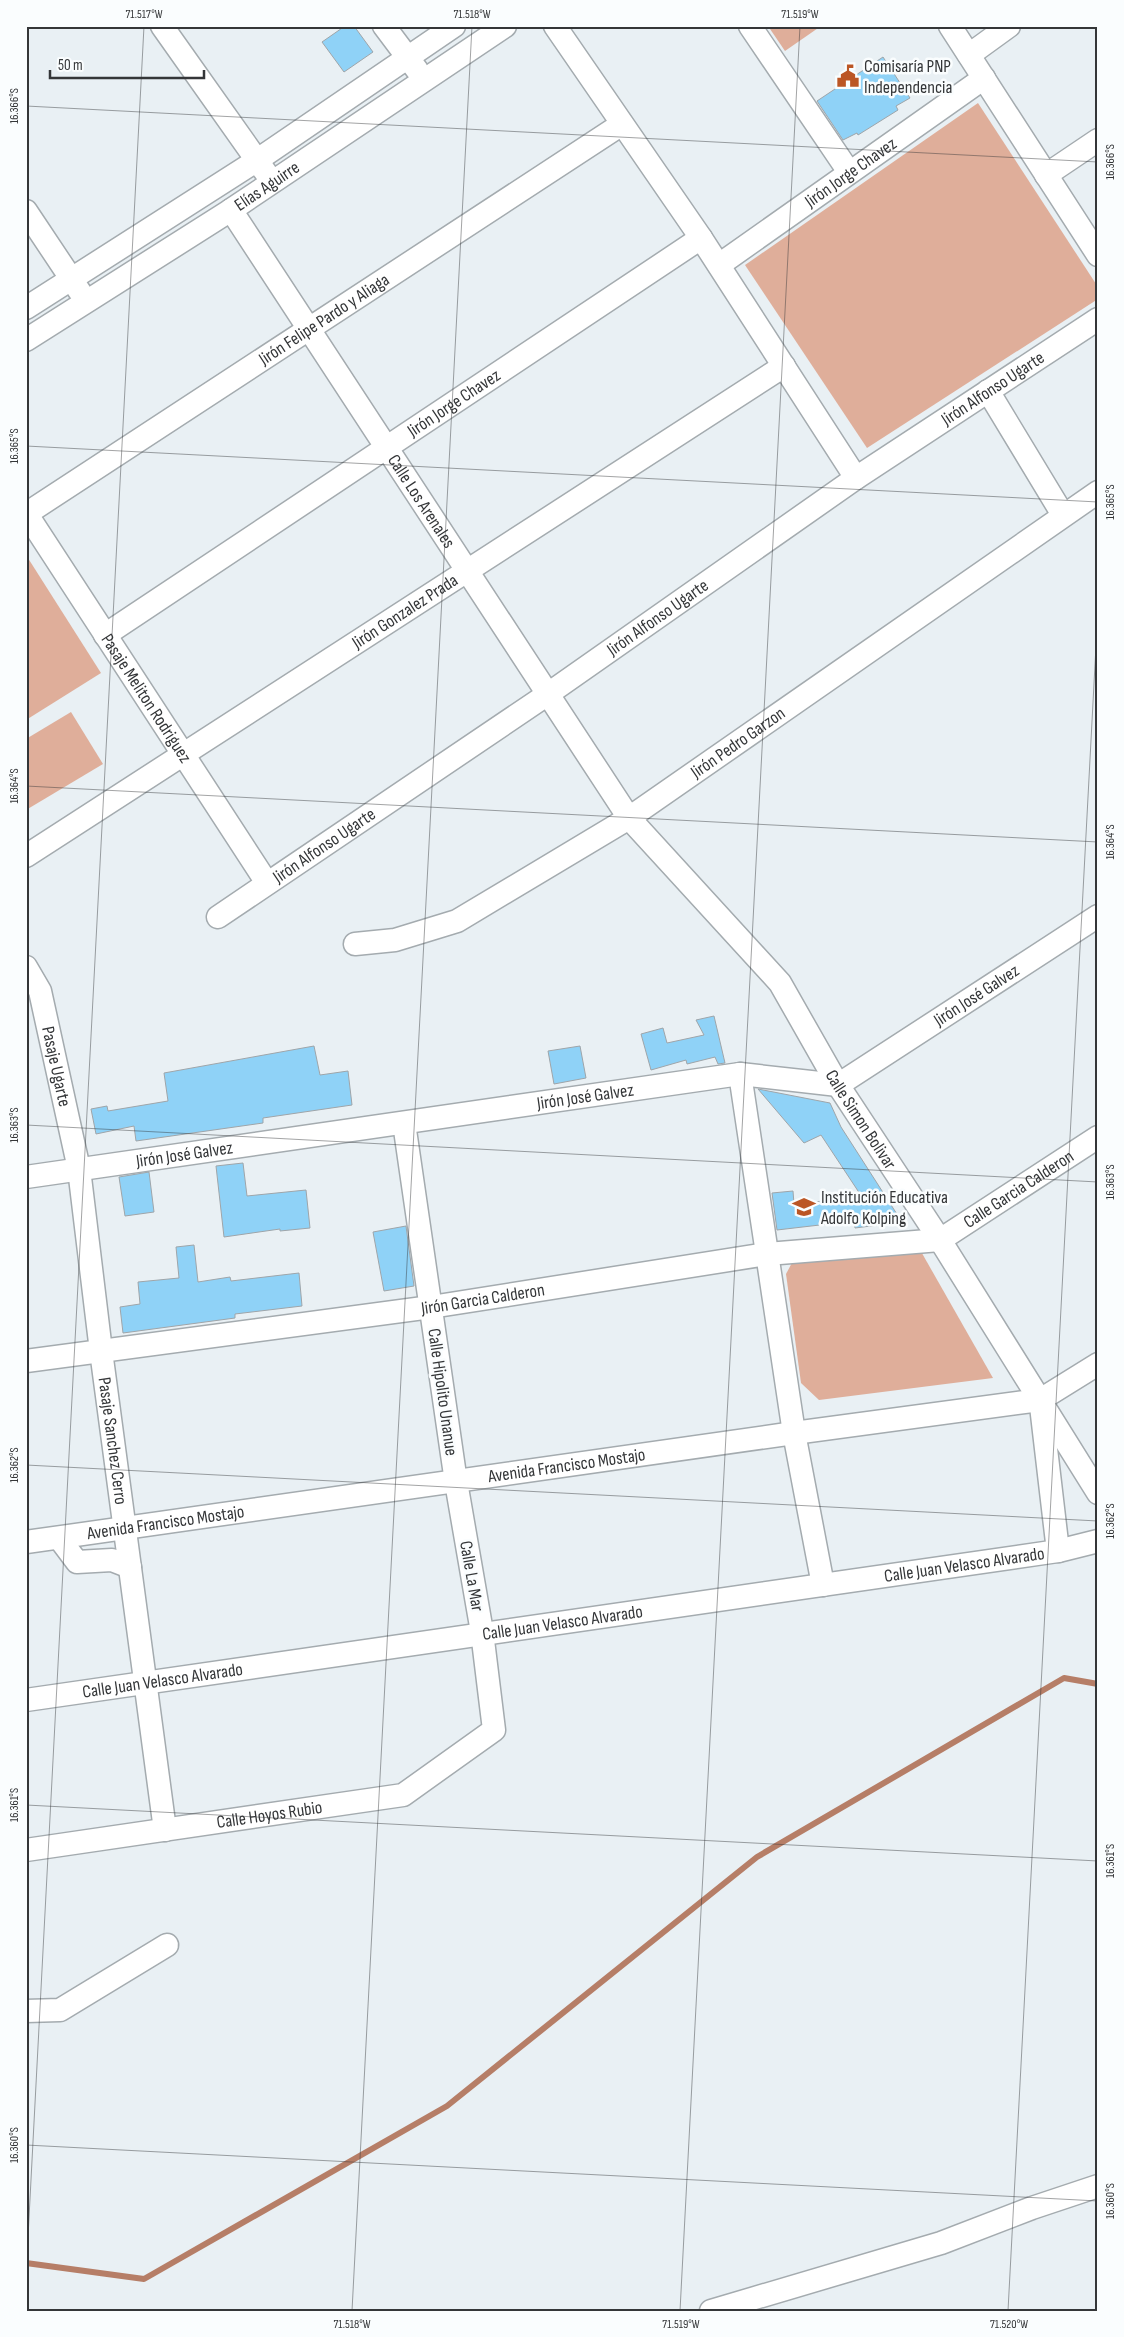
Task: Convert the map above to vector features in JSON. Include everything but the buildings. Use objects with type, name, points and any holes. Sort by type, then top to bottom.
[{"type":"street","points":[[162,26],[256,161],[273,181]]},
{"type":"street","points":[[384,26],[426,80]]},
{"type":"street","name":"Elías Aguirre","points":[[26,308],[256,161],[454,26]]},
{"type":"street","name":"Elías Aguirre","points":[[26,340],[231,210],[505,26]]},
{"type":"street","points":[[555,26],[702,238],[856,478]]},
{"type":"street","points":[[750,26],[849,172]]},
{"type":"street","points":[[950,26],[1098,255]]},
{"type":"street","points":[[969,55],[1009,26]]},
{"type":"street","name":"Jirón Jorge Chavez","points":[[719,265],[984,78]]},
{"type":"street","name":"Jirón Felipe Pardo y Aliaga","points":[[26,514],[622,124]]},
{"type":"street","points":[[1046,175],[1098,140]]},
{"type":"street","name":"Calle Los Arenales","points":[[231,210],[629,818]]},
{"type":"street","points":[[26,211],[86,301]]},
{"type":"street","name":"Jirón Jorge Chavez","points":[[105,635],[702,238]]},
{"type":"street","name":"Jirón Alfonso Ugarte","points":[[218,917],[548,694],[856,478],[1098,319]]},
{"type":"street","name":"Jirón Gonzalez Prada","points":[[26,856],[784,366]]},
{"type":"street","points":[[988,391],[1063,515]]},
{"type":"street","name":"Jirón Pedro Garzon","points":[[355,944],[395,940],[457,921],[629,818],[1098,492]]},
{"type":"street","name":"Pasaje Meliton Rodriguez","points":[[26,514],[268,883]]},
{"type":"street","name":"Calle Simon Bolivar","points":[[629,818],[780,983],[838,1085],[940,1240],[1098,1493]]},
{"type":"street","name":"Jirón José Galvez","points":[[26,1177],[740,1074],[838,1085],[1098,916]]},
{"type":"street","name":"Pasaje Ugarte","points":[[26,967],[40,991],[79,1169]]},
{"type":"street","points":[[740,1074],[794,1433],[823,1585]]},
{"type":"street","name":"Calle Hipolito Unanue","points":[[404,1123],[456,1482]]},
{"type":"street","name":"Calle Garcia Calderon","points":[[940,1240],[1098,1137]]},
{"type":"street","name":"Pasaje Sanchez Cerro","points":[[79,1169],[100,1351],[165,1830]]},
{"type":"street","name":"Jirón Garcia Calderon","points":[[26,1361],[431,1307],[767,1254],[940,1240]]},
{"type":"street","name":"Avenida Francisco Mostajo","points":[[26,1542],[1040,1400],[1098,1364]]},
{"type":"street","points":[[1040,1400],[1058,1551]]},
{"type":"street","name":"Calle La Mar","points":[[456,1482],[482,1632],[494,1730]]},
{"type":"street","points":[[59,1538],[77,1562],[112,1560],[130,1567]]},
{"type":"street","name":"Calle Juan Velasco Alvarado","points":[[26,1700],[482,1632],[1058,1551],[1098,1541]]},
{"type":"street","name":"Calle Hoyos Rubio","points":[[26,1850],[403,1794],[494,1730]]},
{"type":"street","points":[[26,2011],[60,2010],[166,1945]]},
{"type":"street","points":[[722,2309],[941,2243],[1032,2208],[1098,2186]]},
{"type":"shaded area","points":[[768,26],[821,26],[785,51]]},
{"type":"shaded area","points":[[978,103],[1098,287],[1098,299],[867,448],[745,265]]},
{"type":"shaded area","points":[[26,555],[101,673],[26,720]]},
{"type":"shaded area","points":[[71,712],[103,764],[26,810],[26,739]]},
{"type":"shaded area","points":[[919,1248],[993,1378],[819,1400],[801,1383],[786,1274],[794,1259]]},
{"type":"waterway","points":[[26,2263],[144,2279],[447,2106],[757,1857],[1064,1678],[1098,1684]]},
{"type":"place","name":"Comisaría PNP Independencia","points":[[848,76]]},
{"type":"place","name":"Institución Educativa Adolfo Kolping","points":[[804,1207]]}]
